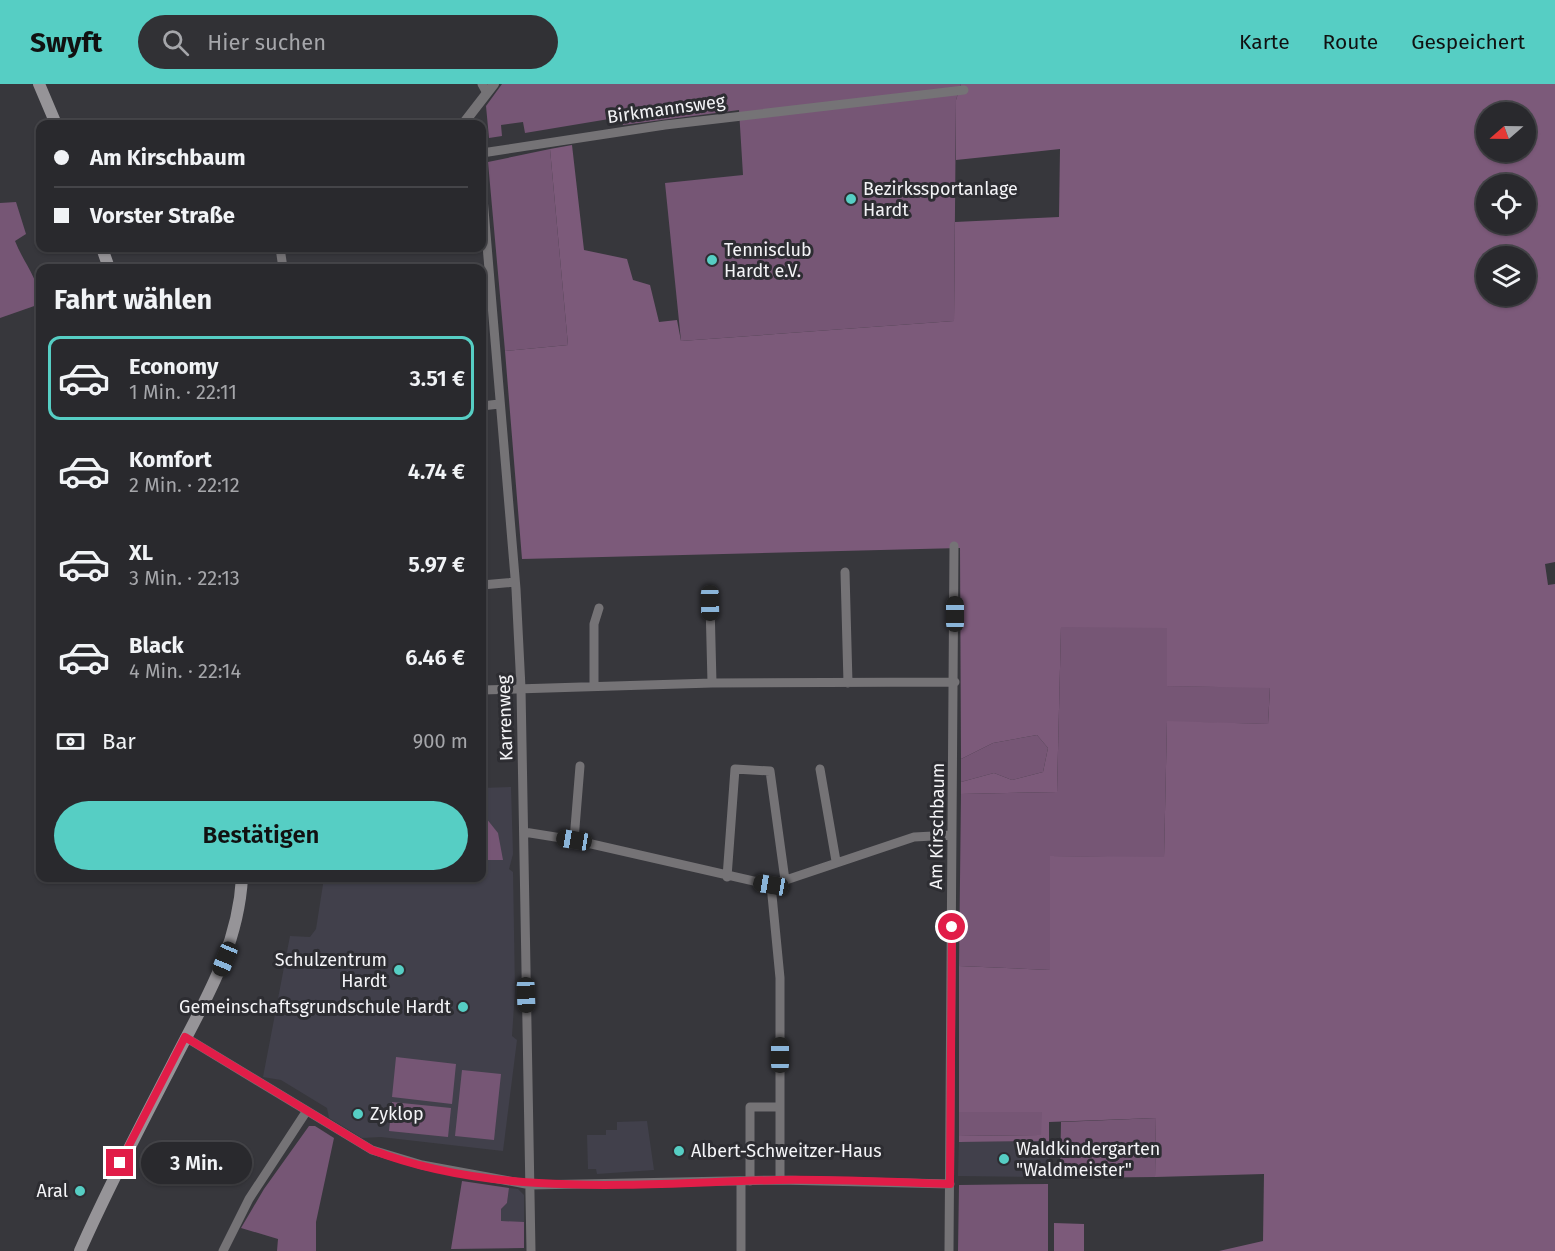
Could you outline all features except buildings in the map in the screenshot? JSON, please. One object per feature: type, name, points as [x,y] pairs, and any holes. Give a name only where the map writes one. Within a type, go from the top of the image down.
[{"type":"main road","points":[[39,84],[54,120]]},
{"type":"main road","points":[[80,1251],[116,1172],[217,977],[232,941],[241,882]]},
{"type":"street","points":[[466,120],[488,87]]},
{"type":"street","name":"Birkmannsweg","points":[[486,152],[665,124],[964,90]]},
{"type":"street","name":"Karrenweg","points":[[486,234],[515,582],[521,688],[531,1251]]},
{"type":"street","points":[[486,406],[500,404]]},
{"type":"street","name":"Am Kirschbaum","points":[[949,1251],[955,682],[954,546]]},
{"type":"street","points":[[845,572],[848,683]]},
{"type":"street","points":[[486,585],[515,582]]},
{"type":"street","points":[[710,603],[712,683]]},
{"type":"street","points":[[594,686],[594,624],[599,608]]},
{"type":"street","points":[[486,690],[712,683],[955,682]]},
{"type":"street","points":[[574,840],[580,766]]},
{"type":"street","points":[[727,877],[735,769],[770,771],[784,880]]},
{"type":"street","points":[[820,769],[836,861]]},
{"type":"street","points":[[524,832],[574,840],[727,877],[771,885],[836,861],[914,837],[952,835]]},
{"type":"street","points":[[771,885],[780,978],[780,1180]]},
{"type":"street","points":[[185,1037],[346,1136],[392,1158],[531,1185],[780,1180],[950,1184]]},
{"type":"street","points":[[741,1251],[750,1107],[780,1107]]},
{"type":"street","points":[[223,1251],[249,1199],[306,1112]]},
{"type":"shaded area","name":"Bezirkssportanlage Hardt","points":[[502,84],[961,84],[956,100],[954,321],[681,341],[665,183],[743,175],[739,110],[623,125],[621,117],[525,133],[523,122],[501,125],[502,136],[489,138],[486,106]]},
{"type":"shaded area","points":[[961,84],[1555,84],[1555,562],[1545,564],[1548,585],[1555,584],[1555,1251],[1219,1251],[1263,1241],[1264,1174],[1155,1177],[1156,1118],[1049,1122],[1049,1141],[959,1142],[959,1136],[1041,1135],[1042,1112],[959,1112],[959,966],[1050,970],[1050,856],[1164,857],[1167,721],[1268,724],[1270,688],[1167,686],[1167,628],[1061,627],[1057,792],[961,794],[961,782],[994,773],[1012,780],[1043,772],[1048,748],[1037,735],[993,743],[961,759],[960,548],[522,559],[505,351],[568,345],[550,149],[572,145],[584,250],[627,259],[633,280],[650,285],[659,322],[677,320],[681,341],[954,321],[955,222],[1059,217],[1060,149],[956,160],[956,100]]},
{"type":"shaded area","points":[[550,149],[568,345],[505,351],[488,162]]},
{"type":"shaded area","points":[[16,202],[26,234],[15,241],[36,283],[36,305],[0,318],[0,203]]},
{"type":"shaded area","points":[[1061,627],[1167,627],[1167,686],[1270,687],[1268,724],[1167,722],[1164,858],[1050,856],[1050,970],[959,966],[961,794],[1057,792]]},
{"type":"shaded area","points":[[1037,735],[1048,748],[1043,772],[1012,780],[994,773],[961,782],[961,759],[993,743]]},
{"type":"shaded area","name":"Schulzentrum Hardt","points":[[511,787],[513,854],[509,869],[513,872],[515,991],[512,1036],[517,1040],[503,1151],[381,1137],[362,1138],[329,1118],[327,1108],[281,1080],[263,1077],[290,936],[310,937],[316,929],[323,882],[486,882],[486,788]]},
{"type":"shaded area","points":[[486,818],[498,833],[503,860],[486,860]]},
{"type":"shaded area","points":[[396,1057],[456,1064],[452,1104],[392,1097]]},
{"type":"shaded area","points":[[462,1070],[501,1074],[494,1140],[455,1136]]},
{"type":"shaded area","points":[[392,1102],[451,1108],[448,1137],[389,1131]]},
{"type":"shaded area","points":[[1042,1111],[1042,1135],[959,1136],[959,1112]]},
{"type":"shaded area","points":[[1156,1118],[1155,1177],[1060,1178],[1061,1122]]},
{"type":"shaded area","points":[[647,1121],[654,1170],[597,1174],[596,1169],[588,1169],[587,1135],[606,1135],[606,1130],[617,1130],[617,1122]]},
{"type":"shaded area","points":[[309,1126],[315,1126],[334,1138],[316,1222],[316,1251],[277,1251],[278,1239],[241,1228],[264,1189]]},
{"type":"shaded area","name":"Waldkindergarten \"Waldmeister\"","points":[[1049,1141],[1049,1177],[958,1176],[959,1142]]},
{"type":"shaded area","points":[[462,1181],[509,1188],[507,1203],[501,1209],[501,1221],[524,1222],[524,1248],[451,1249]]},
{"type":"shaded area","points":[[1048,1184],[1048,1251],[958,1251],[959,1185]]},
{"type":"shaded area","points":[[509,1188],[518,1189],[524,1195],[524,1222],[501,1222],[501,1209],[507,1203]]},
{"type":"shaded area","points":[[1054,1223],[1084,1224],[1084,1251],[1054,1251]]},
{"type":"place","name":"Bezirkssportanlage Hardt","points":[[851,199]]},
{"type":"place","name":"Tennisclub Hardt e.V.","points":[[712,260]]},
{"type":"place","name":"Schulzentrum Hardt","points":[[399,970]]},
{"type":"place","name":"Gemeinschaftsgrundschule Hardt","points":[[463,1007]]},
{"type":"place","name":"Zyklop","points":[[358,1114]]},
{"type":"place","name":"Albert-Schweitzer-Haus","points":[[679,1151]]},
{"type":"place","name":"Waldkindergarten \"Waldmeister\"","points":[[1004,1159]]},
{"type":"place","name":"Aral","points":[[80,1191]]},
{"type":"route","points":[[120,1163],[185,1037],[372,1150],[392,1158],[440,1168],[531,1185],[780,1180],[950,1184],[952,927]]}]
